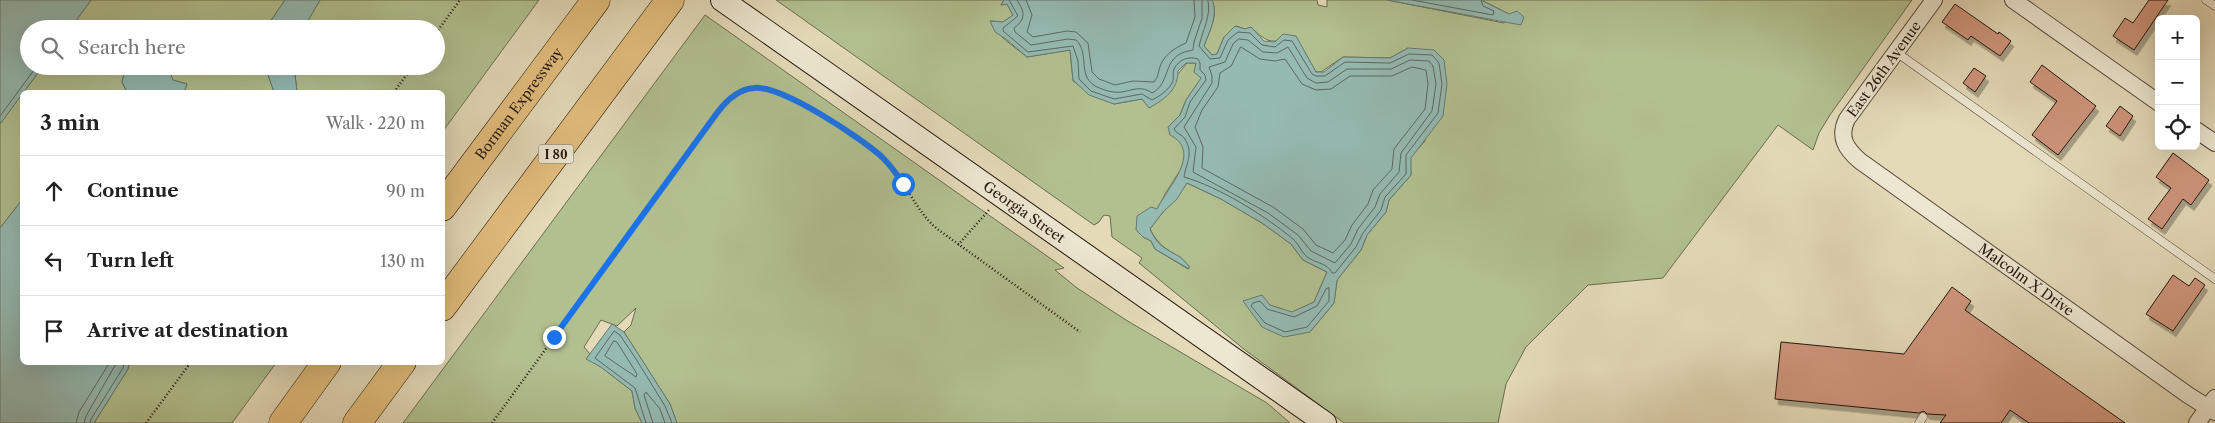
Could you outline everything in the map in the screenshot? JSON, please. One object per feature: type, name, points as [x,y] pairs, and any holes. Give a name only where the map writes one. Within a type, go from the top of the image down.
[{"type":"highway","name":"Borman Expressway","points":[[445,203],[596,0]]},
{"type":"highway","name":"I 80","points":[[445,303],[670,0]]},
{"type":"highway","points":[[282,423],[325,365]]},
{"type":"highway","points":[[357,423],[400,365]]},
{"type":"street","name":"Georgia Street","points":[[722,0],[1325,423]]},
{"type":"street","name":"East 26th Avenue","points":[[1844,142],[1843,127],[1847,119],[1934,0]]},
{"type":"street","points":[[2013,0],[2155,100]]},
{"type":"street","points":[[2200,133],[2215,143]]},
{"type":"street","name":"Malcolm X Drive","points":[[1844,142],[1860,161],[2180,390],[2213,406]]},
{"type":"street","points":[[2197,423],[2213,406]]},
{"type":"lane","points":[[2206,0],[2215,6]]},
{"type":"lane","points":[[1896,52],[2215,279]]},
{"type":"path","points":[[445,21],[460,0]]},
{"type":"path","points":[[395,90],[406,75]]},
{"type":"path","points":[[492,423],[717,113],[739,92],[756,87],[774,90],[793,98],[866,145],[890,165],[928,221],[958,245],[1080,332]]},
{"type":"path","points":[[958,245],[979,223],[1000,194]]},
{"type":"path","points":[[146,423],[189,365]]},
{"type":"green space","points":[[91,0],[285,0],[272,20],[77,20]]},
{"type":"green space","points":[[320,0],[539,0],[445,128],[445,90],[297,90],[295,75],[445,75],[445,20],[308,20]]},
{"type":"green space","points":[[776,0],[1004,0],[1001,5],[1007,4],[1013,15],[1003,22],[991,21],[1001,36],[1027,57],[1070,50],[1073,81],[1114,104],[1142,99],[1150,108],[1187,63],[1196,63],[1195,72],[1202,78],[1186,100],[1180,115],[1168,127],[1180,140],[1185,150],[1183,166],[1165,194],[1143,237],[1151,241],[1155,249],[1188,269],[1189,266],[1180,257],[1163,246],[1150,229],[1187,183],[1221,199],[1262,223],[1291,244],[1303,260],[1327,272],[1314,302],[1292,313],[1270,305],[1243,301],[1310,332],[1334,303],[1337,280],[1361,250],[1367,235],[1386,212],[1389,200],[1411,175],[1410,158],[1425,141],[1408,48],[1390,58],[1343,57],[1321,72],[1316,72],[1295,36],[1271,41],[1262,37],[1251,27],[1245,29],[1236,26],[1224,37],[1217,54],[1212,55],[1204,46],[1214,17],[1212,0],[1317,0],[1318,5],[1327,7],[1327,0],[1387,0],[1504,23],[1509,14],[1481,0],[1912,0],[1830,115],[1819,133],[1813,150],[1778,125],[1663,278],[1588,285],[1526,347],[1506,384],[1498,423],[1344,423],[1245,350],[1139,263],[1142,258],[1112,237],[1110,216],[1104,215],[1094,225]]},
{"type":"green space","points":[[705,15],[1064,268],[1055,270],[1077,288],[1126,320],[1267,403],[1290,423],[677,423],[670,404],[624,332],[631,325],[636,308],[617,326],[601,320],[584,347],[590,354],[587,358],[632,391],[635,408],[642,423],[403,423]]},
{"type":"green space","points":[[36,75],[124,75],[122,82],[126,90],[25,90]]},
{"type":"green space","points":[[171,75],[268,75],[273,90],[185,90],[187,84],[172,80]]},
{"type":"green space","points":[[20,97],[20,203],[0,228],[0,124]]},
{"type":"green space","points":[[129,365],[275,365],[232,423],[94,423]]},
{"type":"water","points":[[0,0],[91,0],[77,20],[20,20],[20,75],[36,75],[25,90],[20,90],[20,97],[0,124]]},
{"type":"water","points":[[285,0],[320,0],[308,20],[272,19]]},
{"type":"water","points":[[1004,0],[1212,0],[1214,17],[1204,46],[1212,55],[1217,54],[1224,37],[1235,26],[1245,29],[1251,27],[1264,41],[1275,42],[1283,34],[1296,36],[1316,72],[1324,72],[1343,57],[1390,58],[1408,48],[1434,50],[1444,60],[1447,84],[1443,116],[1411,158],[1411,175],[1389,200],[1386,212],[1367,235],[1361,250],[1337,280],[1334,303],[1310,332],[1284,337],[1262,327],[1243,301],[1262,295],[1270,305],[1292,312],[1314,302],[1327,272],[1303,260],[1291,244],[1262,223],[1221,199],[1187,183],[1177,199],[1163,212],[1150,229],[1159,243],[1181,258],[1189,266],[1189,269],[1155,249],[1151,241],[1143,237],[1136,230],[1137,216],[1151,207],[1157,209],[1180,170],[1183,151],[1179,142],[1170,135],[1168,127],[1180,115],[1186,100],[1201,78],[1194,72],[1196,63],[1186,63],[1178,71],[1176,84],[1170,93],[1149,108],[1142,99],[1114,104],[1089,95],[1073,80],[1070,50],[1027,57],[995,32],[990,21],[1003,22],[1013,15],[1007,4],[1001,5]]},
{"type":"water","points":[[1387,0],[1481,0],[1509,14],[1517,11],[1524,17],[1521,25]]},
{"type":"water","points":[[124,75],[171,75],[173,80],[187,84],[185,90],[126,90],[122,82]]},
{"type":"water","points":[[268,75],[295,75],[297,90],[273,90]]},
{"type":"water","points":[[20,203],[20,365],[129,365],[94,423],[0,423],[0,228]]},
{"type":"water","points":[[612,324],[624,332],[670,404],[677,423],[642,423],[635,408],[632,391],[601,367],[586,359]]},
{"type":"building","points":[[2149,0],[2168,0],[2158,15],[2155,15],[2155,19],[2134,50],[2113,36],[2125,18],[2133,23]]},
{"type":"building","points":[[1955,4],[2011,41],[2000,56],[1971,36],[1968,40],[1942,22]]},
{"type":"building","points":[[2042,65],[2096,106],[2058,155],[2032,135],[2057,101],[2030,82]]},
{"type":"building","points":[[1974,68],[1986,76],[1975,92],[1963,83]]},
{"type":"building","points":[[2120,106],[2133,116],[2120,136],[2106,126]]},
{"type":"building","points":[[2173,153],[2209,180],[2191,205],[2183,199],[2162,229],[2148,219],[2171,188],[2156,177]]},
{"type":"building","points":[[2173,275],[2189,286],[2195,278],[2205,285],[2173,331],[2146,314]]},
{"type":"building","points":[[1952,287],[1971,301],[1965,310],[2125,423],[2029,423],[2010,410],[2001,423],[1940,423],[1946,415],[1927,414],[1924,411],[1919,413],[1775,399],[1781,342],[1904,354]]},
{"type":"route","points":[[554,337],[722,106],[739,92],[756,87],[765,88],[793,98],[874,150],[890,165],[903,184]]}]
